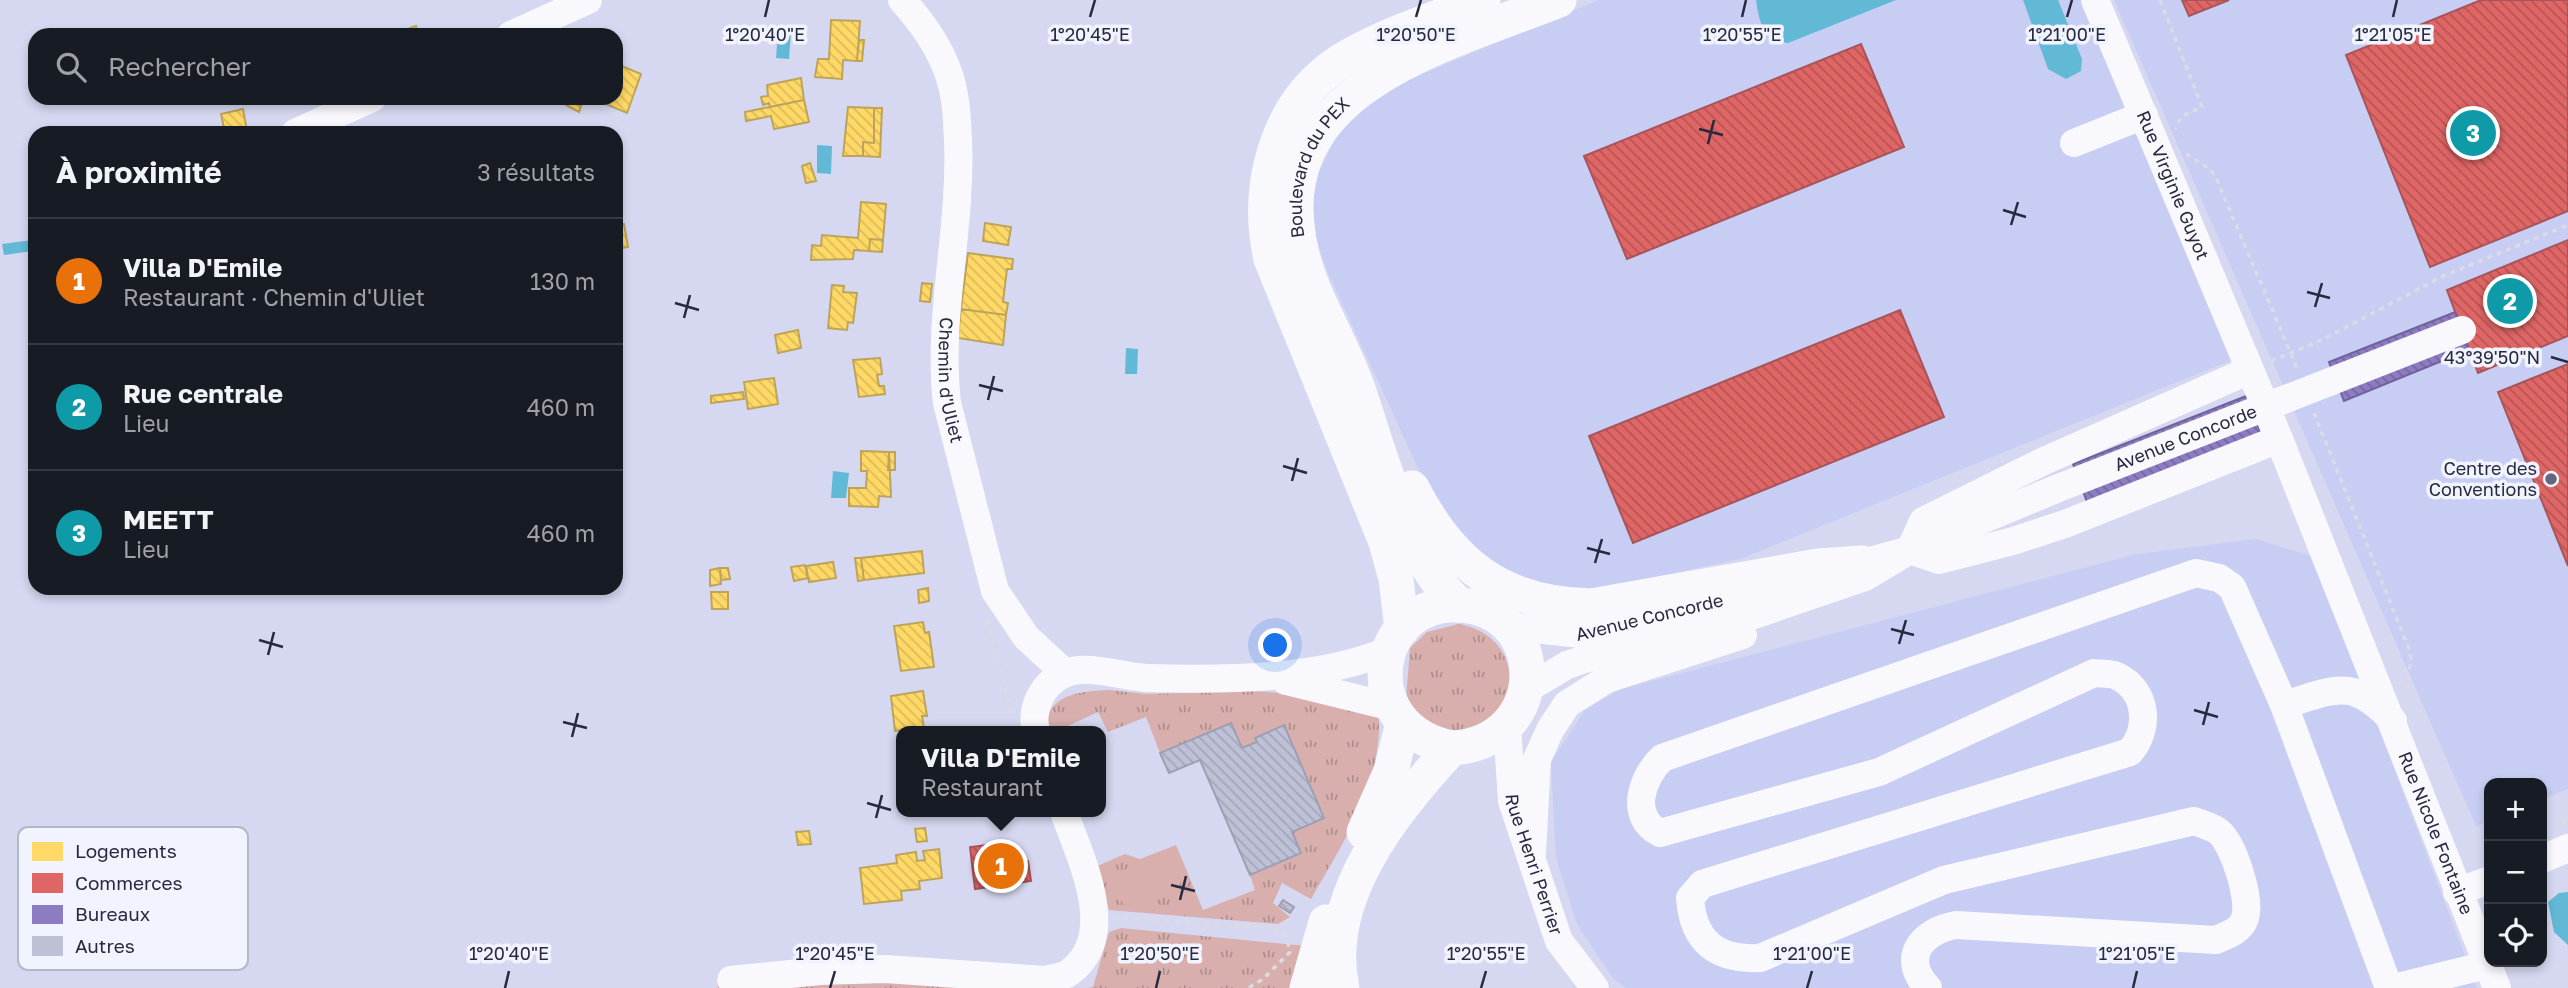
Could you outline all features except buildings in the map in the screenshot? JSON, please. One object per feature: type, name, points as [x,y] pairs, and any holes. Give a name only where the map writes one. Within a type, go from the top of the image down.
[{"type":"main road","name":"Boulevard du PEX","points":[[1396,639],[1398,590],[1386,542],[1271,259],[1264,221],[1266,180],[1274,150],[1286,125],[1319,78],[1341,61],[1368,47],[1483,0]]},
{"type":"main road","name":"Boulevard du PEX","points":[[1460,604],[1444,591],[1424,562],[1382,460],[1358,388],[1307,275],[1298,240],[1297,195],[1311,146],[1333,111],[1371,81],[1399,66],[1559,0]]},
{"type":"main road","points":[[1358,388],[1428,519],[1484,578],[1509,592],[1555,605],[1591,606],[1818,565],[1863,570]]},
{"type":"main road","points":[[1307,988],[1331,904],[1391,771],[1397,715],[1385,678],[1396,639],[1428,610],[1460,604],[1493,615],[1507,626],[1525,655],[1527,690],[1523,703],[1507,726],[1482,743],[1452,747],[1425,740],[1397,715]]},
{"type":"main road","points":[[1342,988],[1338,969],[1339,936],[1343,914],[1358,880],[1390,821],[1452,747]]},
{"type":"street","points":[[526,28],[588,0]]},
{"type":"street","name":"Chemin d'Uliet","points":[[902,0],[937,47],[956,96],[959,200],[945,332],[943,371],[947,403],[995,591],[1027,637],[1065,673]]},
{"type":"street","name":"Rue Virginie Guyot","points":[[2095,0],[2279,439]]},
{"type":"street","points":[[310,126],[357,105]]},
{"type":"street","points":[[2074,143],[2144,115]]},
{"type":"street","name":"Avenue Concorde","points":[[1527,690],[1567,665],[1615,649],[1751,617],[2056,489],[2462,330]]},
{"type":"street","name":"Avenue Concorde","points":[[1910,550],[1923,521],[1979,491],[2250,370]]},
{"type":"street","name":"Avenue Concorde","points":[[1910,550],[1939,560],[2014,541],[2065,524],[2279,439]]},
{"type":"street","name":"Rue Nicole Fontaine","points":[[2279,439],[2393,721],[2493,981]]},
{"type":"street","points":[[1532,853],[1537,760],[1550,730],[1567,704],[1607,679],[1835,602],[1863,570]]},
{"type":"street","name":"Avenue Concorde","points":[[1507,626],[1581,634],[1863,570]]},
{"type":"street","points":[[1928,988],[1919,978],[1914,963],[1919,944],[1937,928],[1956,925],[2216,940],[2235,932],[2245,920],[2247,898],[2230,845],[2218,831],[2194,821],[1944,880],[1760,958],[1737,959],[1722,954],[1702,937],[1692,918],[1690,898],[1702,884],[2130,752],[2139,742],[2145,724],[2142,705],[2130,685],[2115,675],[2094,673],[1879,772],[1660,833],[1651,828],[1644,816],[1640,792],[1647,771],[1662,758],[2196,573],[2219,578],[2232,587],[2284,705],[2391,988],[2493,981]]},
{"type":"street","name":"Rue Nicole Fontaine","points":[[2356,631],[2356,660],[2339,688],[2368,696],[2393,721]]},
{"type":"street","points":[[1026,726],[1047,685],[1065,673],[1089,671],[1149,678],[1259,676],[1349,665],[1396,639]]},
{"type":"street","points":[[1259,676],[1397,715]]},
{"type":"street","points":[[2284,705],[2339,688]]},
{"type":"street","name":"Rue Henri Perrier","points":[[1507,726],[1512,801],[1532,853],[1559,941],[1595,988]]},
{"type":"street","points":[[731,980],[820,971],[885,970],[1045,980],[1069,973],[1090,951],[1096,916],[1066,817]]},
{"type":"street","points":[[2547,857],[2568,848]]},
{"type":"street","points":[[2457,892],[2484,882]]},
{"type":"path","points":[[2160,0],[2202,107],[2178,120],[2175,137]]},
{"type":"path","points":[[2179,147],[2210,169]]},
{"type":"path","points":[[2250,370],[2322,340],[2443,276],[2568,225]]},
{"type":"path","points":[[985,613],[1007,702],[1026,726]]},
{"type":"path","points":[[1096,916],[1278,929],[1287,938],[1290,952],[1271,972],[1248,988]]},
{"type":"shaded area","points":[[1599,0],[2084,0],[2234,359],[1740,559],[1581,592],[1534,585],[1481,559],[1434,503],[1325,266],[1316,237],[1313,202],[1318,174],[1337,135],[1362,108],[1410,79]]},
{"type":"shaded area","points":[[1756,0],[1896,0],[1788,43],[1773,38],[1764,29]]},
{"type":"shaded area","points":[[2023,0],[2058,0],[2082,59],[2081,71],[2066,79],[2048,69]]},
{"type":"shaded area","points":[[2114,0],[2568,0],[2568,789],[2547,797],[2547,778],[2484,778],[2484,823],[2476,826]]},
{"type":"shaded area","points":[[778,31],[791,32],[789,59],[776,58]]},
{"type":"shaded area","points":[[817,145],[832,146],[831,174],[817,173]]},
{"type":"shaded area","points":[[28,241],[28,252],[4,255],[2,244]]},
{"type":"shaded area","points":[[1126,348],[1138,349],[1137,374],[1125,374]]},
{"type":"shaded area","points":[[833,471],[849,473],[846,498],[831,498]]},
{"type":"shaded area","points":[[2256,539],[2314,557],[2477,988],[1626,988],[1612,977],[1577,924],[1556,858],[1551,762],[1585,710],[1621,689],[2137,554]]},
{"type":"shaded area","points":[[2568,892],[2568,945],[2554,932],[2548,902],[2559,893]]},
{"type":"green space","points":[[1459,624],[1484,633],[1500,649],[1508,668],[1509,688],[1503,706],[1490,721],[1472,730],[1432,727],[1406,699],[1410,648],[1427,632]]},
{"type":"green space","points":[[1109,690],[1147,694],[1250,691],[1301,694],[1371,710],[1379,719],[1378,744],[1367,791],[1347,835],[1311,899],[1282,883],[1273,903],[1290,917],[1278,924],[1109,910],[1095,867],[1125,854],[1140,859],[1176,845],[1203,910],[1255,890],[1250,875],[1301,854],[1292,832],[1324,818],[1284,725],[1255,737],[1257,742],[1242,748],[1231,723],[1160,753],[1146,717],[1108,732],[1098,712],[1068,726],[1047,726],[1051,709],[1058,702],[1066,697]]},
{"type":"green space","points":[[1165,853],[1178,866],[1180,884],[1127,906],[1123,903],[1116,892],[1114,874]]},
{"type":"green space","points":[[1121,928],[1347,950],[1358,988],[1088,988],[1093,987],[1109,932]]},
{"type":"green space","points":[[717,977],[890,977],[1002,988],[718,988]]},
{"type":"place","name":"MEETT","points":[[2473,133]]},
{"type":"place","name":"Rue centrale","points":[[2510,301]]},
{"type":"place","name":"Centre des Conventions","points":[[2551,479]]},
{"type":"place","name":"Villa D'Emile","points":[[1001,866]]}]
